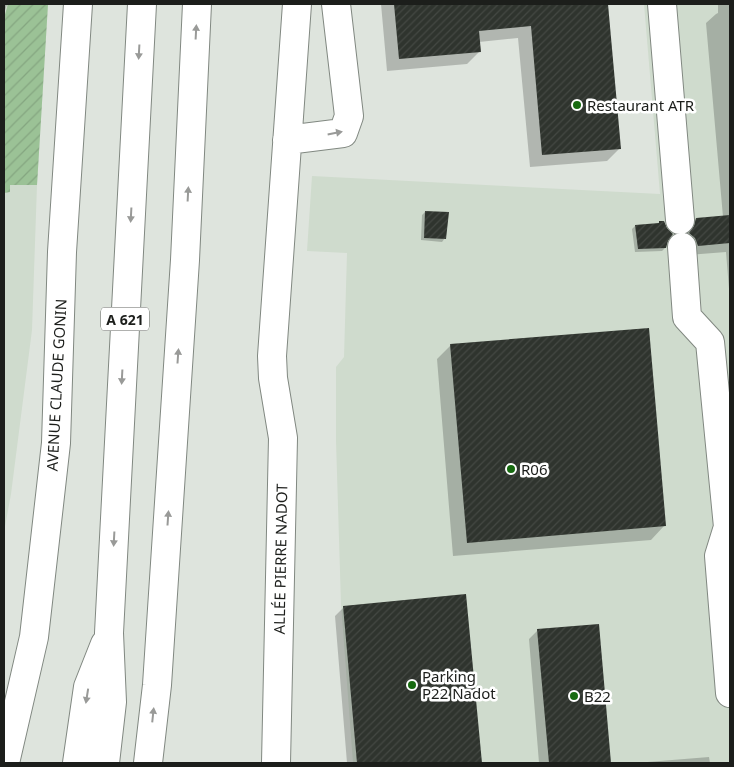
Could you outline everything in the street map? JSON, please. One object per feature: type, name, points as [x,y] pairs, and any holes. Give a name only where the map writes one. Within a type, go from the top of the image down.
[{"type":"main road","name":"AVENUE CLAUDE GONIN","points":[[5,763],[34,637],[56,443],[62,252],[78,4]]},
{"type":"main road","name":"A 621","points":[[105,763],[112,702],[109,633],[142,4]]},
{"type":"main road","points":[[148,763],[156,685],[183,280],[197,4]]},
{"type":"main road","name":"ALLÉE PIERRE NADOT","points":[[276,763],[283,438],[273,378],[272,356],[297,4]]},
{"type":"main road","points":[[287,140],[343,132],[349,116],[336,4]]},
{"type":"main road","points":[[662,4],[680,220]]},
{"type":"main road","points":[[682,247],[687,317],[710,342],[728,527],[719,556],[730,693]]},
{"type":"main road","points":[[77,763],[88,687],[109,633]]},
{"type":"shaded area","points":[[4,4],[48,4],[37,185],[32,330],[11,494],[4,532]]},
{"type":"shaded area","points":[[644,4],[730,4],[730,763],[353,763],[341,604],[336,441],[336,367],[344,357],[347,253],[307,251],[312,176],[660,194]]},
{"type":"green space","points":[[8,4],[48,4],[37,185],[10,185],[10,192],[4,193],[4,18]]},
{"type":"building","name":"Restaurant ATR","points":[[394,4],[608,4],[621,149],[542,155],[531,26],[479,31],[481,52],[399,59]]},
{"type":"building","points":[[425,211],[449,212],[446,239],[424,238]]},
{"type":"building","points":[[730,215],[730,243],[698,246],[695,238],[689,233],[694,226],[696,218]]},
{"type":"building","points":[[659,221],[664,221],[667,228],[673,234],[666,248],[638,249],[635,225],[659,223]]},
{"type":"building","name":"R06","points":[[649,328],[666,526],[467,543],[450,344]]},
{"type":"building","name":"Parking P22 Nadot","points":[[466,594],[482,763],[357,763],[343,606]]},
{"type":"building","name":"B22","points":[[599,624],[611,763],[549,763],[537,629]]},
{"type":"place","name":"Restaurant ATR","points":[[577,105]]},
{"type":"place","name":"R06","points":[[511,469]]},
{"type":"place","name":"Parking P22 Nadot","points":[[412,685]]},
{"type":"place","name":"B22","points":[[574,696]]}]
